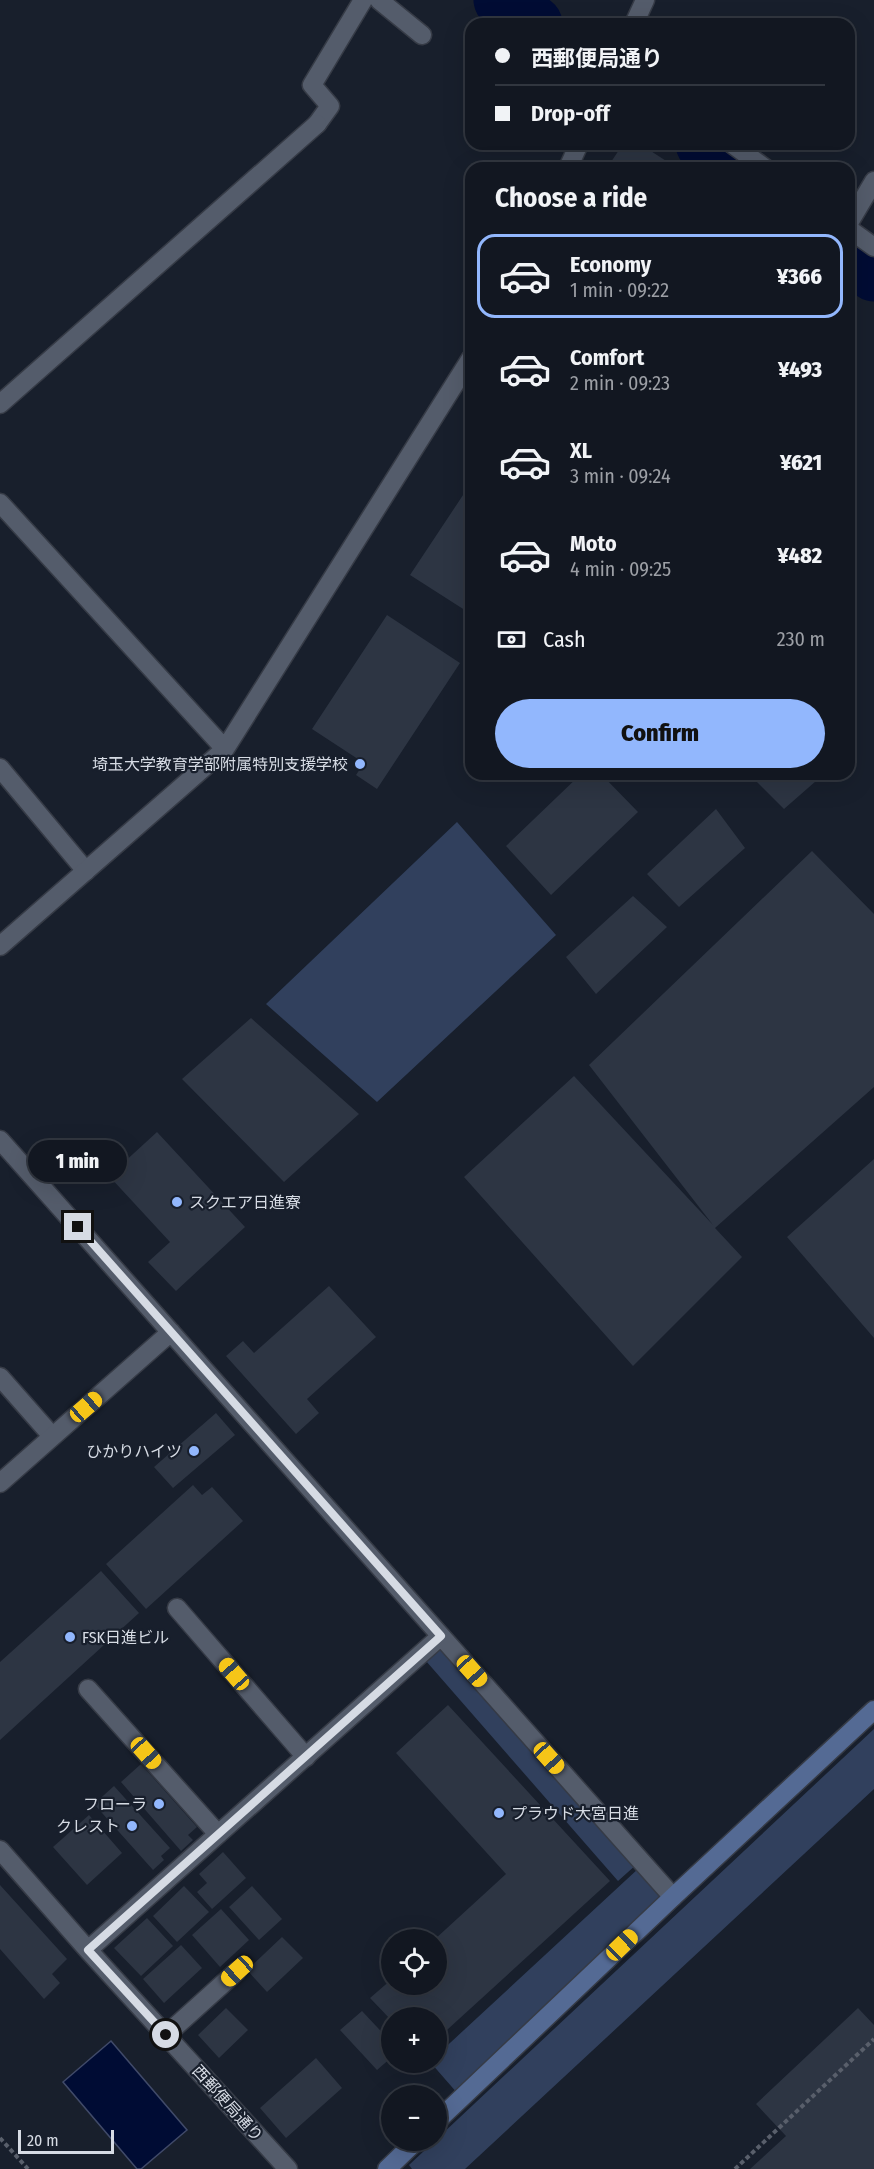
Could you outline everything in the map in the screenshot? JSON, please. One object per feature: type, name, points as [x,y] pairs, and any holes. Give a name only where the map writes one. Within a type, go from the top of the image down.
[{"type":"street","points":[[0,404],[317,124],[330,106],[312,86],[363,0]]},
{"type":"street","points":[[379,0],[422,35]]},
{"type":"street","points":[[637,18],[645,0]]},
{"type":"street","points":[[740,150],[757,162]]},
{"type":"street","points":[[855,213],[874,181]]},
{"type":"street","points":[[855,232],[874,246]]},
{"type":"street","points":[[0,946],[225,748],[465,368]]},
{"type":"street","points":[[0,503],[225,748]]},
{"type":"street","points":[[0,768],[86,871]]},
{"type":"street","points":[[0,1140],[673,1897]]},
{"type":"street","points":[[0,1483],[171,1332]]},
{"type":"street","points":[[0,1377],[52,1436]]},
{"type":"street","points":[[177,1608],[306,1757]]},
{"type":"street","points":[[88,1950],[441,1636]]},
{"type":"street","points":[[88,1689],[218,1834]]},
{"type":"street","points":[[447,2112],[874,1710]]},
{"type":"street","name":"西郵便局通り","points":[[0,1850],[288,2169]]},
{"type":"street","points":[[166,2035],[237,1971]]},
{"type":"street","points":[[387,2169],[406,2151]]},
{"type":"path","points":[[735,2169],[874,2039]]},
{"type":"path","points":[[0,2138],[28,2169]]},
{"type":"shaded area","points":[[457,822],[556,935],[377,1102],[266,1004]]},
{"type":"shaded area","points":[[442,1646],[637,1864],[618,1881],[426,1661]]},
{"type":"shaded area","points":[[874,1729],[874,1789],[465,2169],[412,2169],[409,2165],[424,2151],[447,2151],[447,2129]]},
{"type":"shaded area","points":[[639,1868],[667,1897],[458,2094],[440,2073],[447,2073],[447,2046]]},
{"type":"shaded area","points":[[111,2041],[187,2130],[141,2169],[137,2169],[63,2082]]},
{"type":"building","points":[[619,150],[649,150],[668,162],[611,162]]},
{"type":"building","points":[[465,492],[465,610],[410,575]]},
{"type":"building","points":[[387,615],[460,663],[377,789],[356,775],[364,763],[312,729]]},
{"type":"building","points":[[575,780],[607,780],[638,812],[551,895],[506,846]]},
{"type":"building","points":[[755,780],[817,780],[784,809]]},
{"type":"building","points":[[716,809],[745,848],[679,907],[647,874]]},
{"type":"building","points":[[812,851],[874,914],[874,1087],[715,1228],[742,1257],[633,1366],[464,1177],[574,1076],[713,1225],[589,1065]]},
{"type":"building","points":[[633,896],[667,927],[596,994],[566,957]]},
{"type":"building","points":[[251,1018],[359,1114],[284,1182],[182,1079]]},
{"type":"building","name":"スクエア日進寮","points":[[157,1132],[245,1227],[176,1291],[148,1262],[170,1242],[109,1176]]},
{"type":"building","points":[[874,1159],[874,1338],[787,1237]]},
{"type":"building","points":[[329,1286],[376,1337],[307,1399],[319,1413],[296,1434],[226,1356],[243,1341],[254,1353]]},
{"type":"building","name":"ひかりハイツ","points":[[216,1413],[235,1435],[173,1488],[154,1467]]},
{"type":"building","points":[[193,1485],[202,1495],[212,1487],[243,1521],[146,1609],[106,1564]]},
{"type":"building","name":"FSK日進ビル","points":[[101,1571],[139,1613],[0,1740],[0,1662]]},
{"type":"building","name":"プラウド大宮日進","points":[[448,1705],[610,1881],[447,2030],[447,2007],[381,2007],[381,2010],[370,1998],[381,1988],[381,1995],[447,1995],[446,1929],[506,1874],[396,1753]]},
{"type":"building","name":"フローラ","points":[[141,1764],[197,1827],[188,1835],[193,1840],[181,1851],[121,1782]]},
{"type":"building","name":"クレスト","points":[[114,1786],[170,1848],[161,1856],[164,1860],[153,1870],[94,1804]]},
{"type":"building","points":[[89,1815],[122,1853],[87,1885],[53,1847]]},
{"type":"building","points":[[223,1852],[246,1878],[212,1909],[197,1892],[207,1883],[199,1874]]},
{"type":"building","points":[[0,1885],[67,1959],[52,1974],[60,1983],[44,1999],[0,1949]]},
{"type":"building","points":[[184,1886],[209,1912],[177,1942],[153,1916]]},
{"type":"building","points":[[252,1886],[282,1919],[259,1940],[229,1907]]},
{"type":"building","points":[[221,1909],[249,1940],[220,1967],[192,1935]]},
{"type":"building","points":[[147,1918],[173,1946],[141,1976],[114,1948]]},
{"type":"building","points":[[282,1937],[303,1958],[267,1992],[247,1970]]},
{"type":"building","points":[[181,1945],[202,1968],[164,2003],[143,1979]]},
{"type":"building","points":[[226,2008],[248,2030],[219,2058],[198,2035]]},
{"type":"building","points":[[858,2008],[874,2025],[874,2169],[750,2169],[786,2136],[756,2104]]},
{"type":"building","points":[[362,2011],[381,2031],[381,2067],[377,2070],[340,2030]]},
{"type":"building","points":[[316,2058],[342,2088],[286,2138],[260,2108]]},
{"type":"waterway","points":[[502,0],[526,18]]},
{"type":"waterway","points":[[712,150],[728,162]]},
{"type":"waterway","points":[[855,259],[874,273]]},
{"type":"place","name":"埼玉大学教育学部附属特別支援学校","points":[[360,764]]},
{"type":"place","name":"スクエア日進寮","points":[[177,1202]]},
{"type":"place","name":"ひかりハイツ","points":[[194,1451]]},
{"type":"place","name":"FSK日進ビル","points":[[70,1637]]},
{"type":"place","name":"フローラ","points":[[159,1804]]},
{"type":"place","name":"プラウド大宮日進","points":[[499,1813]]},
{"type":"place","name":"クレスト","points":[[132,1826]]},
{"type":"route","points":[[78,1227],[441,1636],[88,1950],[166,2035]]}]
